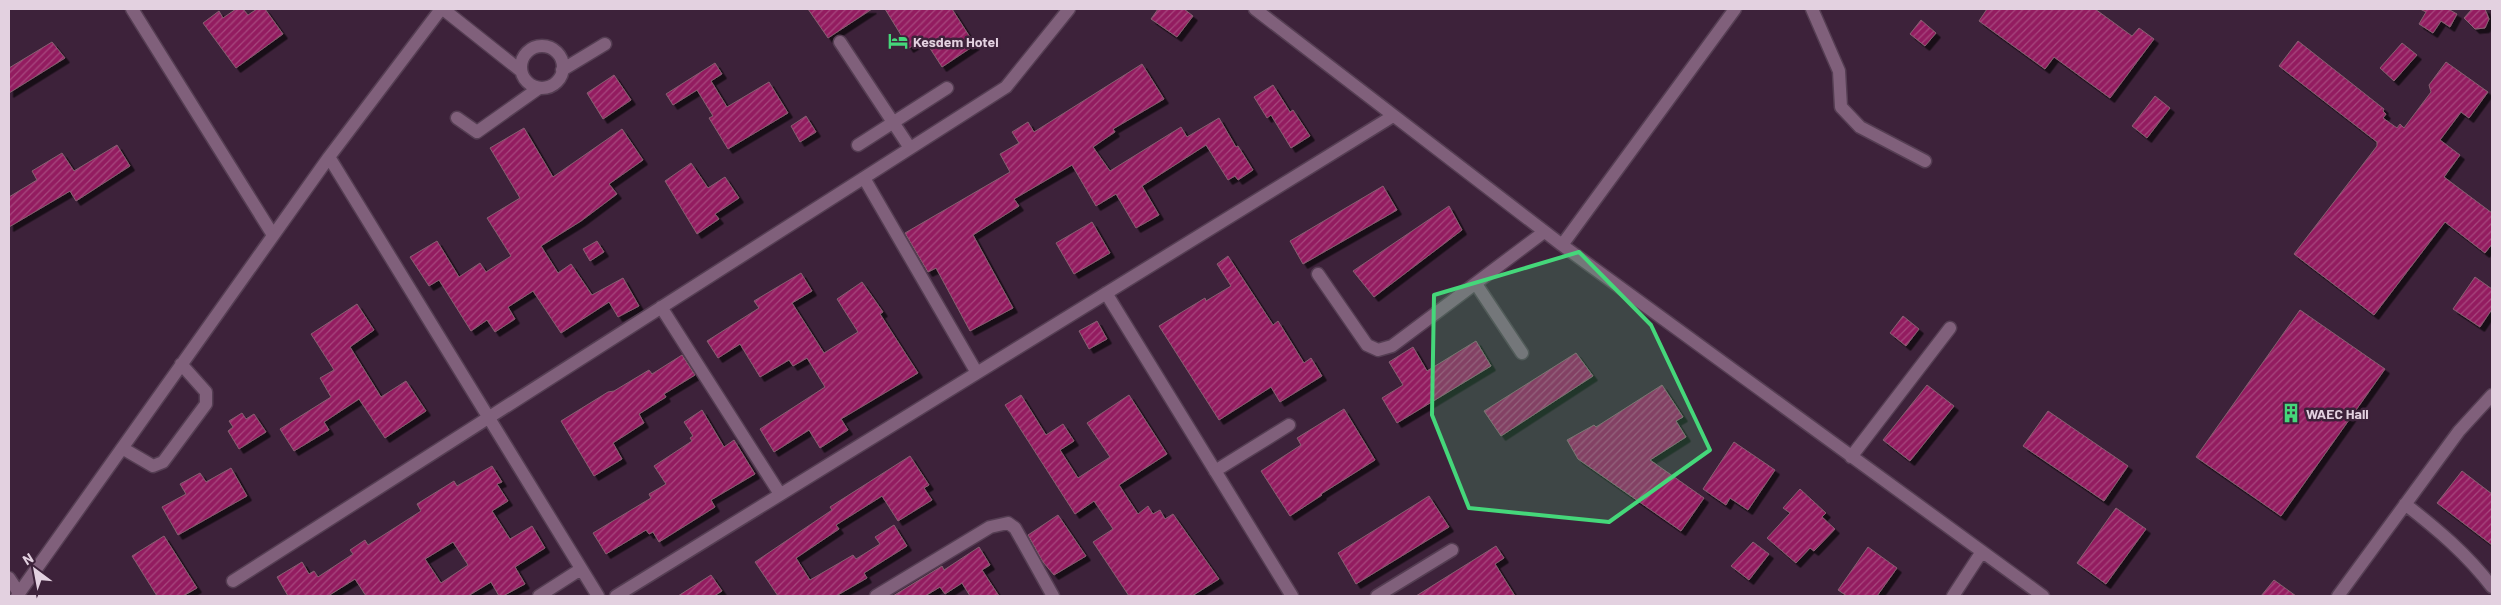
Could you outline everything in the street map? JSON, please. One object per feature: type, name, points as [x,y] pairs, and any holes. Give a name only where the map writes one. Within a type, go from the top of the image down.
[{"type":"street","points":[[132,9],[273,235]]},
{"type":"street","points":[[9,578],[18,595],[329,156],[442,9],[521,71],[527,83],[539,88]]},
{"type":"street","points":[[233,581],[1006,87],[1069,9]]},
{"type":"street","points":[[1254,9],[1544,232],[1981,553],[2043,596]]},
{"type":"street","points":[[1562,245],[1735,9]]},
{"type":"street","points":[[1812,9],[1839,71],[1841,107],[1860,127],[1925,161]]},
{"type":"street","points":[[840,42],[910,148]]},
{"type":"street","points":[[562,70],[605,44]]},
{"type":"street","points":[[457,118],[477,132],[539,88],[552,86],[561,76],[562,64],[556,52],[544,47],[538,47],[526,53],[521,71]]},
{"type":"street","points":[[858,145],[947,88]]},
{"type":"street","points":[[616,596],[1393,116]]},
{"type":"street","points":[[329,156],[487,418],[598,596]]},
{"type":"street","points":[[864,178],[977,373]]},
{"type":"street","points":[[1318,274],[1367,345],[1378,350],[1392,346],[1544,232]]},
{"type":"street","points":[[1476,284],[1522,353]]},
{"type":"street","points":[[1106,293],[1292,596]]},
{"type":"street","points":[[661,307],[780,494]]},
{"type":"street","points":[[1851,457],[1950,328]]},
{"type":"street","points":[[122,448],[153,466],[163,462],[206,404],[206,392],[181,364]]},
{"type":"street","points":[[2338,596],[2460,432],[2492,395]]},
{"type":"street","points":[[1215,471],[1289,425]]},
{"type":"street","points":[[2405,504],[2445,535],[2473,562],[2492,587]]},
{"type":"street","points":[[876,596],[990,528],[1008,523],[1015,528],[1053,596]]},
{"type":"street","points":[[1377,596],[1452,550]]},
{"type":"street","points":[[1953,596],[1981,553]]},
{"type":"street","points":[[539,596],[581,569]]},
{"type":"highlighted area","points":[[1579,252],[1651,325],[1710,450],[1609,522],[1469,508],[1432,415],[1434,295]]},
{"type":"building","points":[[236,9],[243,9],[248,15],[257,9],[265,9],[283,34],[236,68],[203,23],[219,11],[223,18]]},
{"type":"building","points":[[808,9],[872,9],[828,38]]},
{"type":"building","points":[[885,9],[952,9],[975,45],[942,67],[924,39],[909,48]]},
{"type":"building","points":[[1158,9],[1184,9],[1193,16],[1177,37],[1151,19]]},
{"type":"building","points":[[1987,9],[2095,9],[2132,36],[2139,28],[2154,39],[2110,98],[2054,57],[2045,69],[1979,21]]},
{"type":"building","points":[[2420,9],[2448,9],[2457,14],[2450,27],[2441,21],[2433,33],[2419,24],[2426,12]]},
{"type":"building","points":[[2472,9],[2485,9],[2489,19],[2485,28],[2475,29],[2464,18]]},
{"type":"building","points":[[1921,20],[1936,33],[1925,46],[1910,34]]},
{"type":"building","points":[[2298,41],[2384,109],[2383,111],[2386,114],[2383,118],[2397,128],[2400,124],[2404,128],[2431,92],[2429,85],[2446,62],[2488,92],[2469,118],[2461,112],[2440,140],[2460,155],[2444,177],[2492,213],[2492,244],[2485,253],[2445,222],[2374,315],[2294,254],[2377,146],[2377,142],[2279,66]]},
{"type":"building","points":[[52,42],[65,58],[9,93],[9,68]]},
{"type":"building","points":[[2402,43],[2417,55],[2394,81],[2380,68]]},
{"type":"building","points":[[715,63],[722,74],[711,81],[727,107],[769,82],[788,113],[728,149],[709,118],[713,116],[697,90],[673,105],[666,94]]},
{"type":"building","points":[[1142,64],[1164,99],[1113,129],[1115,132],[1093,147],[1110,171],[1181,127],[1187,137],[1219,118],[1236,147],[1238,146],[1253,170],[1238,180],[1235,176],[1228,180],[1206,145],[1142,186],[1159,215],[1136,228],[1116,194],[1096,206],[1072,165],[1014,199],[1019,206],[973,235],[1013,308],[970,331],[936,268],[928,272],[905,233],[1010,172],[1000,154],[1019,143],[1012,132],[1028,122],[1034,132]]},
{"type":"building","points":[[614,75],[631,100],[603,119],[587,93]]},
{"type":"building","points":[[1273,85],[1290,112],[1293,110],[1310,136],[1291,148],[1271,115],[1267,118],[1254,97]]},
{"type":"building","points":[[2155,96],[2170,108],[2147,138],[2132,126]]},
{"type":"building","points":[[806,116],[816,132],[800,142],[791,126]]},
{"type":"building","points":[[524,128],[553,177],[622,129],[643,160],[609,184],[617,194],[581,221],[541,246],[558,273],[571,264],[592,295],[623,278],[639,306],[618,317],[609,302],[561,333],[533,291],[508,307],[515,319],[495,332],[487,320],[471,331],[439,280],[429,286],[410,257],[437,241],[459,277],[480,263],[486,272],[511,256],[487,218],[520,198],[490,148]]},
{"type":"building","points":[[117,145],[130,166],[76,201],[70,191],[9,227],[9,197],[37,180],[32,171],[62,153],[74,171]]},
{"type":"building","points":[[691,163],[708,188],[725,177],[739,198],[715,214],[719,219],[697,234],[665,181]]},
{"type":"building","points":[[1383,186],[1397,210],[1303,264],[1290,241]]},
{"type":"building","points":[[1449,206],[1462,230],[1374,297],[1353,271]]},
{"type":"building","points":[[1092,222],[1110,253],[1074,274],[1056,243]]},
{"type":"building","points":[[597,241],[604,252],[590,261],[583,249]]},
{"type":"building","points":[[1228,256],[1273,325],[1278,321],[1304,363],[1311,358],[1322,376],[1280,402],[1271,387],[1219,420],[1159,326],[1205,298],[1206,301],[1231,286],[1217,264]]},
{"type":"building","points":[[801,273],[812,291],[792,303],[824,353],[858,332],[837,299],[862,282],[883,312],[880,314],[918,373],[841,419],[848,430],[820,448],[809,430],[774,452],[760,429],[825,387],[807,358],[793,366],[789,360],[760,377],[740,344],[718,358],[707,341],[759,308],[754,301]]},
{"type":"building","points":[[2475,277],[2492,289],[2492,309],[2480,327],[2453,309]]},
{"type":"building","points":[[357,304],[374,330],[350,347],[381,397],[406,381],[426,411],[385,438],[359,399],[324,422],[329,430],[294,451],[280,429],[331,397],[320,378],[334,370],[311,334]]},
{"type":"building","name":"WAEC Hall","points":[[2300,310],[2385,369],[2281,516],[2196,457]]},
{"type":"building","points":[[1903,316],[1919,329],[1906,346],[1890,333]]},
{"type":"building","points":[[1097,321],[1107,339],[1089,349],[1079,331]]},
{"type":"building","points":[[1476,341],[1491,366],[1397,423],[1382,398],[1403,385],[1389,362],[1413,347],[1427,371]]},
{"type":"building","points":[[1576,353],[1593,376],[1501,436],[1484,411]]},
{"type":"building","points":[[682,355],[695,375],[664,394],[666,397],[639,414],[644,423],[613,443],[622,459],[594,476],[561,421],[608,392],[614,391],[649,370],[652,374]]},
{"type":"building","points":[[1662,385],[1683,417],[1676,421],[1686,437],[1650,460],[1704,498],[1681,531],[1578,459],[1567,440],[1594,425],[1596,427]]},
{"type":"building","points":[[1927,385],[1954,406],[1910,461],[1883,440]]},
{"type":"building","points":[[1021,395],[1046,435],[1063,424],[1074,441],[1060,450],[1078,478],[1110,457],[1087,423],[1129,395],[1167,454],[1119,485],[1138,514],[1148,506],[1153,514],[1160,510],[1165,519],[1173,514],[1219,579],[1192,596],[1129,596],[1093,542],[1113,529],[1094,501],[1075,514],[1005,405]]},
{"type":"building","points":[[1344,409],[1375,460],[1290,516],[1261,471],[1301,445],[1297,438]]},
{"type":"building","points":[[702,410],[724,447],[734,440],[755,474],[711,500],[715,507],[659,542],[653,532],[649,534],[646,530],[606,554],[593,533],[651,498],[649,494],[666,484],[654,466],[692,441],[690,438],[693,436],[684,422]]},
{"type":"building","points":[[2048,411],[2128,466],[2104,501],[2023,446]]},
{"type":"building","points":[[242,413],[246,419],[254,414],[266,432],[239,449],[228,431],[233,427],[229,421]]},
{"type":"building","points":[[1734,442],[1775,470],[1748,510],[1730,498],[1726,505],[1703,489]]},
{"type":"building","points":[[910,456],[929,485],[924,488],[932,500],[898,521],[882,496],[836,525],[839,529],[796,558],[810,580],[853,555],[856,559],[880,544],[875,537],[894,525],[907,546],[864,573],[867,578],[836,596],[778,596],[755,562],[832,510],[830,507]]},
{"type":"building","points":[[492,466],[502,482],[497,484],[508,501],[492,511],[510,539],[532,526],[545,548],[515,567],[525,584],[503,596],[499,596],[491,582],[468,596],[366,596],[355,579],[328,596],[288,596],[277,577],[302,562],[309,574],[314,571],[318,577],[353,554],[350,550],[365,540],[368,545],[421,511],[417,504],[454,481],[457,486]],"holes":[[[453,542],[468,565],[441,583],[425,559]]]},
{"type":"building","points":[[231,468],[247,496],[178,535],[162,507],[186,494],[180,484],[200,473],[206,482]]},
{"type":"building","points":[[2462,471],[2492,494],[2492,545],[2437,503]]},
{"type":"building","points":[[1800,489],[1826,513],[1822,517],[1835,529],[1814,551],[1810,548],[1796,563],[1767,538],[1790,513],[1783,508]]},
{"type":"building","points":[[1429,496],[1449,527],[1356,584],[1338,553]]},
{"type":"building","points":[[2116,508],[2146,529],[2106,584],[2077,563]]},
{"type":"building","points":[[1058,515],[1086,556],[1054,575],[1043,562],[1028,535]]},
{"type":"building","points":[[164,536],[197,588],[183,596],[157,596],[132,556]]},
{"type":"building","points":[[1753,542],[1769,554],[1749,580],[1731,566]]},
{"type":"building","points":[[1496,546],[1504,558],[1495,564],[1515,596],[1416,596]]},
{"type":"building","points":[[979,547],[990,565],[982,570],[999,596],[970,596],[962,583],[945,594],[940,587],[925,596],[893,596],[942,566],[944,570]]},
{"type":"building","points":[[1868,547],[1897,568],[1877,596],[1847,596],[1838,590]]},
{"type":"building","points":[[711,575],[722,591],[714,596],[678,596]]},
{"type":"building","points":[[2274,580],[2296,596],[2261,596]]},
{"type":"place","name":"Kesdem Hotel","points":[[898,41]]},
{"type":"place","name":"WAEC Hall","points":[[2291,413]]}]
